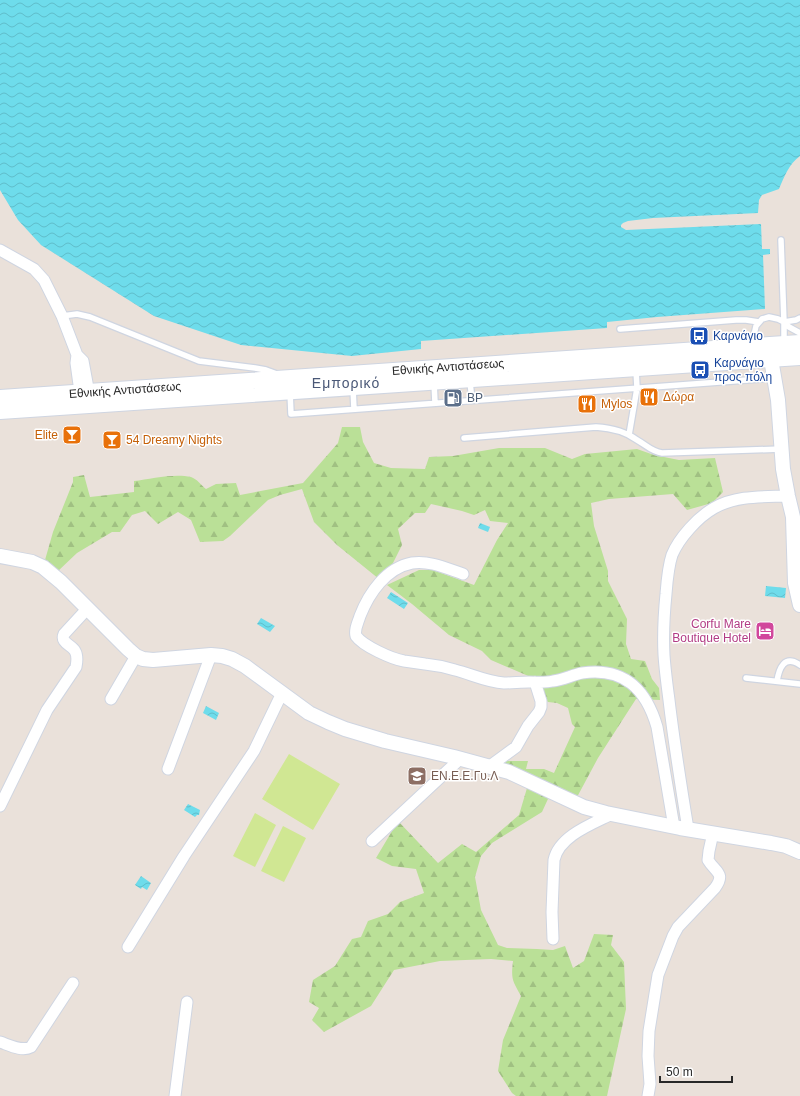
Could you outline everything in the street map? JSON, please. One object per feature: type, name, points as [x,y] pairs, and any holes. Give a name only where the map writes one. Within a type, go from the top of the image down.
[{"type":"main road","name":"Εθνικής Αντιστάσεως","points":[[0,398],[86,399],[289,385],[752,346],[792,344]]},
{"type":"main road","name":"Εθνικής Αντιστάσεως","points":[[289,385],[352,387],[800,357]]},
{"type":"main road","name":"Εθνικής Αντιστάσεως","points":[[0,411],[32,408],[86,399]]},
{"type":"street","points":[[0,250],[31,267],[40,274],[46,283],[62,316],[77,355],[76,363],[86,399]]},
{"type":"street","points":[[792,344],[776,350],[771,358],[778,400],[783,469],[793,517],[795,583],[800,605]]},
{"type":"street","points":[[688,829],[674,744],[664,654],[664,609],[672,554],[693,525],[714,508],[744,497],[788,496]]},
{"type":"street","points":[[0,556],[32,562],[43,567],[61,582],[136,656],[143,659],[153,660],[211,655],[222,656],[232,659],[245,666],[308,713],[345,729],[385,741],[490,766],[509,772],[584,807],[674,827],[786,846],[800,852]]},
{"type":"street","points":[[463,574],[420,563],[405,565],[390,573],[377,586],[366,602],[356,628],[356,636],[364,644],[391,657],[404,661],[455,670],[483,679],[504,683],[556,681],[582,674],[593,673],[616,675],[628,680],[638,690],[650,708],[657,727],[674,827]]},
{"type":"street","points":[[0,806],[47,710],[76,667],[77,660],[75,650],[65,642],[63,636],[87,609]]},
{"type":"street","points":[[168,769],[211,655]]},
{"type":"street","points":[[111,699],[136,656]]},
{"type":"street","points":[[490,766],[516,747],[528,726],[539,712],[542,701],[535,682]]},
{"type":"street","points":[[128,947],[184,856],[254,751],[282,693]]},
{"type":"street","points":[[372,841],[460,759]]},
{"type":"street","points":[[553,939],[552,912],[554,860],[556,853],[560,846],[568,838],[612,814]]},
{"type":"street","points":[[648,1096],[650,1084],[648,1056],[649,1031],[658,975],[678,927],[715,888],[719,881],[719,873],[708,860],[713,833]]},
{"type":"street","points":[[0,1042],[24,1049],[29,1048],[73,983]]},
{"type":"street","points":[[175,1096],[187,1002]]},
{"type":"lane","points":[[781,240],[784,322],[792,344]]},
{"type":"lane","points":[[62,316],[77,314],[90,317],[199,361],[266,370],[289,385],[291,414],[775,378]]},
{"type":"lane","points":[[752,346],[756,326],[762,319],[769,317],[784,322],[789,327],[800,333]]},
{"type":"lane","points":[[784,322],[800,318]]},
{"type":"lane","points":[[620,329],[736,320],[759,322]]},
{"type":"lane","points":[[629,435],[637,388],[635,368]]},
{"type":"lane","points":[[470,379],[472,400]]},
{"type":"lane","points":[[434,382],[435,403]]},
{"type":"lane","points":[[352,387],[354,409]]},
{"type":"lane","points":[[464,438],[596,427],[615,430],[629,435],[650,449],[662,453],[781,449]]},
{"type":"lane","points":[[777,681],[781,666],[785,663],[793,662],[800,665]]},
{"type":"lane","points":[[746,678],[800,684]]},
{"type":"green space","points":[[342,427],[360,427],[363,442],[374,463],[391,468],[425,469],[429,457],[453,456],[499,448],[545,448],[572,459],[585,454],[637,449],[654,455],[679,460],[715,458],[723,492],[712,503],[687,510],[673,494],[609,499],[591,503],[594,526],[608,571],[608,581],[627,619],[626,644],[631,659],[645,661],[652,679],[659,688],[660,700],[636,699],[598,758],[576,799],[553,788],[542,812],[492,843],[481,856],[475,877],[481,910],[498,945],[507,948],[553,950],[565,946],[573,968],[584,961],[594,934],[613,935],[611,945],[624,962],[626,1009],[607,1096],[516,1096],[512,1093],[498,1071],[503,1040],[521,996],[513,979],[513,961],[491,959],[440,961],[394,970],[371,1006],[324,1032],[312,1020],[319,1008],[309,1002],[313,980],[335,966],[352,939],[361,937],[368,921],[388,914],[400,902],[424,893],[416,869],[392,866],[376,858],[398,821],[438,863],[462,844],[476,852],[519,815],[530,778],[497,765],[503,760],[528,761],[526,769],[544,769],[554,773],[575,727],[572,724],[568,708],[557,703],[548,702],[534,689],[533,678],[491,660],[482,651],[449,635],[387,585],[419,570],[433,570],[474,585],[497,540],[508,523],[490,521],[485,510],[474,515],[431,504],[425,513],[415,513],[398,529],[402,545],[391,567],[379,579],[337,545],[314,522],[302,489],[268,500],[223,541],[200,542],[191,520],[178,512],[158,524],[145,511],[132,515],[120,532],[112,532],[77,553],[57,572],[43,567],[53,532],[73,482],[73,477],[84,475],[90,497],[134,492],[134,481],[177,476],[191,477],[206,489],[216,484],[236,483],[240,495],[303,483],[338,443]]},
{"type":"green space","points":[[289,754],[340,784],[313,830],[262,799]]},
{"type":"green space","points":[[255,813],[276,825],[255,867],[233,856]]},
{"type":"green space","points":[[283,826],[306,838],[284,882],[261,871]]},
{"type":"water","points":[[0,0],[800,0],[800,156],[790,167],[779,189],[762,195],[759,200],[758,213],[653,218],[628,221],[621,225],[621,227],[626,230],[761,224],[762,249],[770,249],[770,254],[763,255],[765,309],[607,322],[607,328],[421,341],[421,349],[352,356],[241,345],[154,316],[41,245],[18,220],[0,190]]},
{"type":"water","points":[[480,523],[490,527],[488,532],[478,528]]},
{"type":"water","points":[[766,586],[786,588],[785,598],[765,596]]},
{"type":"water","points":[[391,592],[408,603],[404,609],[387,598]]},
{"type":"water","points":[[261,618],[275,626],[270,632],[257,624]]},
{"type":"water","points":[[206,706],[219,713],[216,720],[203,713]]},
{"type":"water","points":[[188,804],[200,810],[199,815],[195,817],[184,810]]},
{"type":"water","points":[[141,876],[151,883],[147,890],[142,887],[141,889],[135,885]]},
{"type":"place","name":"Καρνάγιο","points":[[699,336]]},
{"type":"place","name":"Καρνάγιο προς πόλη","points":[[700,370]]},
{"type":"place","name":"Δώρα","points":[[649,397]]},
{"type":"place","name":"BP","points":[[453,398]]},
{"type":"place","name":"Mylos","points":[[587,404]]},
{"type":"place","name":"Elite","points":[[72,435]]},
{"type":"place","name":"54 Dreamy Nights","points":[[112,440]]},
{"type":"place","name":"Corfu Mare Boutique Hotel","points":[[765,631]]},
{"type":"place","name":"ΕΝ.Ε.Ε.Γυ.Λ","points":[[417,776]]},
{"type":"district","name":"Εμπορικό","points":[[346,383]]}]
